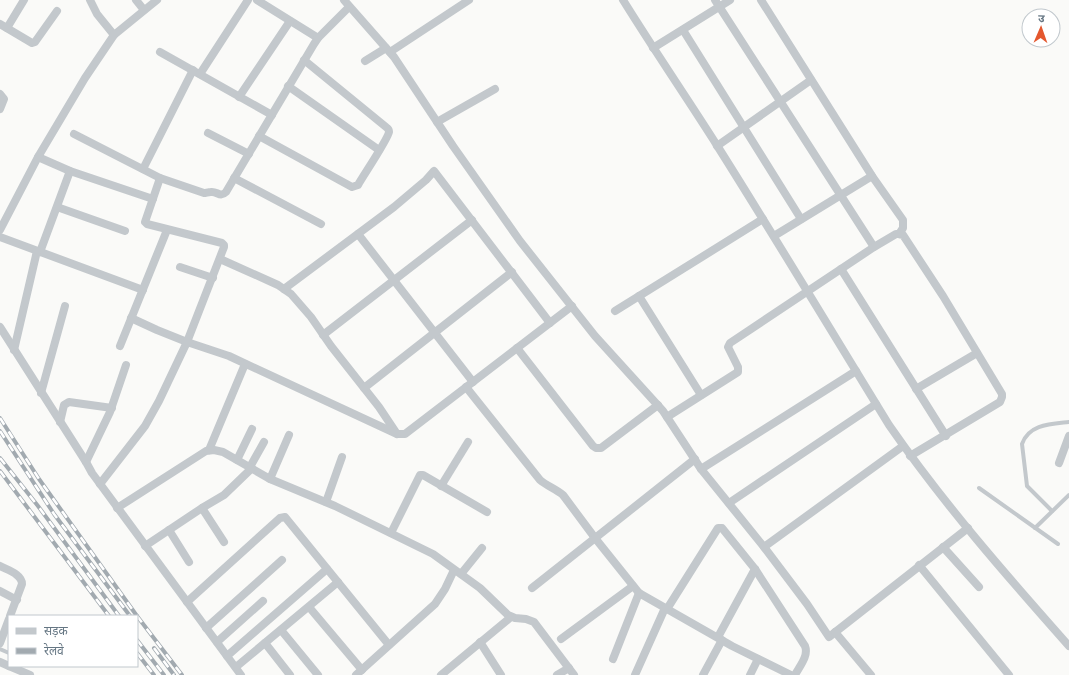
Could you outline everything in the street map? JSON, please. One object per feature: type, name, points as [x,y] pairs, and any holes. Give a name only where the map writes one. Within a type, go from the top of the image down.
[{"type":"street","points":[[24,0],[3,26],[32,43],[38,41],[57,11]]},
{"type":"street","points":[[90,0],[97,14],[114,35]]},
{"type":"street","points":[[136,0],[144,10]]},
{"type":"street","points":[[0,230],[38,157],[85,78],[114,35],[157,0]]},
{"type":"street","points":[[143,169],[196,72],[248,0]]},
{"type":"street","points":[[258,0],[318,38]]},
{"type":"street","points":[[365,61],[388,50],[469,0]]},
{"type":"street","points":[[623,0],[774,236],[903,446],[998,566],[1069,646]]},
{"type":"street","points":[[653,48],[682,30],[717,3],[730,0]]},
{"type":"street","points":[[667,417],[738,372],[738,367],[728,347],[730,343],[807,290],[874,247],[899,234],[903,228],[903,220],[872,176],[761,0]]},
{"type":"street","points":[[74,134],[160,178],[204,193],[211,192],[220,195],[223,194],[226,192],[318,38],[346,2],[388,50],[520,241],[595,336],[658,405],[701,469],[764,547],[807,604],[829,637],[968,528]]},
{"type":"street","points":[[717,3],[874,247]]},
{"type":"street","points":[[239,97],[290,21]]},
{"type":"street","points":[[682,30],[801,219]]},
{"type":"street","points":[[160,52],[272,115]]},
{"type":"street","points":[[259,136],[352,187],[358,185],[389,134],[389,130],[386,127],[304,60]]},
{"type":"street","points":[[717,146],[811,80]]},
{"type":"street","points":[[288,86],[379,150]]},
{"type":"street","points":[[437,122],[495,89]]},
{"type":"street","points":[[0,94],[4,99],[0,109]]},
{"type":"street","points":[[208,133],[249,154]]},
{"type":"street","points":[[38,157],[70,171],[153,199]]},
{"type":"street","points":[[14,350],[39,252],[70,171]]},
{"type":"street","points":[[284,289],[394,206],[426,180],[434,171],[550,323]]},
{"type":"street","points":[[774,236],[872,176]]},
{"type":"street","points":[[100,484],[146,426],[160,400],[187,342],[224,247],[222,243],[167,230],[145,222],[160,178]]},
{"type":"street","points":[[234,178],[321,224]]},
{"type":"street","points":[[57,207],[125,231]]},
{"type":"street","points":[[615,311],[763,219]]},
{"type":"street","points":[[323,335],[395,281],[472,220]]},
{"type":"street","points":[[120,346],[167,230]]},
{"type":"street","points":[[358,234],[434,332],[540,480],[564,495],[632,586],[639,593],[758,659],[791,675]]},
{"type":"street","points":[[899,234],[903,235],[939,290],[1002,394],[1002,400],[946,436],[910,456]]},
{"type":"street","points":[[0,237],[143,290]]},
{"type":"street","points":[[220,260],[284,289],[298,302],[379,407],[397,434]]},
{"type":"street","points":[[180,267],[213,278]]},
{"type":"street","points":[[841,269],[946,436]]},
{"type":"street","points":[[364,388],[512,272]]},
{"type":"street","points":[[639,296],[701,395]]},
{"type":"street","points":[[41,393],[65,306]]},
{"type":"street","points":[[131,318],[187,342],[223,354],[397,434],[405,434],[572,306]]},
{"type":"street","points":[[0,328],[100,484],[241,675]]},
{"type":"street","points":[[517,348],[592,446],[596,448],[601,448],[658,405]]},
{"type":"street","points":[[916,389],[977,353]]},
{"type":"street","points":[[209,450],[245,364]]},
{"type":"street","points":[[86,462],[112,408],[126,365]]},
{"type":"street","points":[[701,469],[856,371]]},
{"type":"street","points":[[60,422],[64,405],[69,402],[112,408]]},
{"type":"street","points":[[729,503],[876,404]]},
{"type":"street","points":[[237,460],[252,429]]},
{"type":"street","points":[[270,478],[289,435]]},
{"type":"street","points":[[1059,462],[1069,436]]},
{"type":"street","points":[[145,546],[224,494],[251,468],[264,442]]},
{"type":"street","points":[[441,486],[468,442]]},
{"type":"street","points":[[764,547],[903,446]]},
{"type":"street","points":[[117,508],[209,450],[218,450],[270,478],[326,502],[439,557],[480,588],[511,617],[526,619],[534,622],[572,672],[557,675]]},
{"type":"street","points":[[326,502],[342,457]]},
{"type":"street","points":[[532,588],[695,460]]},
{"type":"street","points":[[391,533],[420,475],[423,475],[487,512]]},
{"type":"street","points":[[202,508],[224,542]]},
{"type":"street","points":[[187,602],[282,516],[285,517],[389,645]]},
{"type":"street","points":[[635,675],[666,608],[718,528],[722,528],[755,569],[806,650],[805,656],[795,675]]},
{"type":"street","points":[[169,530],[189,562]]},
{"type":"street","points":[[943,547],[979,587]]},
{"type":"street","points":[[309,607],[359,672],[435,604],[458,572],[482,548]]},
{"type":"street","points":[[206,628],[282,560]]},
{"type":"street","points":[[919,565],[1009,675]]},
{"type":"street","points":[[0,566],[20,577],[22,580],[17,600],[10,615]]},
{"type":"street","points":[[227,656],[327,569]]},
{"type":"street","points":[[702,675],[755,569]]},
{"type":"street","points":[[236,667],[338,582]]},
{"type":"street","points":[[561,639],[632,586]]},
{"type":"street","points":[[0,591],[17,600]]},
{"type":"street","points":[[613,659],[639,593]]},
{"type":"street","points":[[217,642],[263,602]]},
{"type":"street","points":[[441,675],[511,617]]},
{"type":"street","points":[[0,643],[8,622]]},
{"type":"street","points":[[281,630],[318,675]]},
{"type":"street","points":[[835,632],[871,675]]},
{"type":"street","points":[[480,642],[501,675]]},
{"type":"street","points":[[265,643],[290,675]]},
{"type":"street","points":[[750,675],[758,659]]},
{"type":"street","points":[[11,667],[30,675]]},
{"type":"lane","points":[[1052,512],[1027,486],[1022,444],[1023,440],[1037,427],[1069,422]]},
{"type":"lane","points":[[978,488],[1058,544]]},
{"type":"lane","points":[[1035,528],[1069,495]]},
{"type":"railway","points":[[0,418],[39,479],[136,615]]},
{"type":"railway","points":[[0,431],[54,514],[129,615]]},
{"type":"railway","points":[[0,458],[38,506],[118,615]]},
{"type":"railway","points":[[0,471],[108,615]]},
{"type":"railway","points":[[138,617],[182,675]]},
{"type":"railway","points":[[138,641],[164,675]]},
{"type":"railway","points":[[154,648],[174,675]]},
{"type":"railway","points":[[138,654],[154,675]]}]
